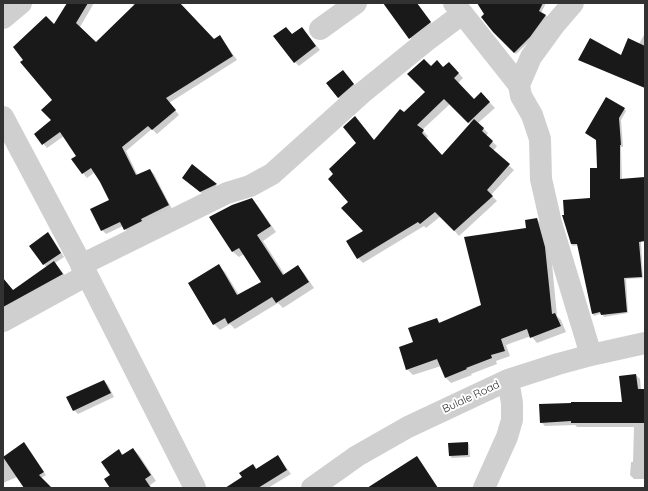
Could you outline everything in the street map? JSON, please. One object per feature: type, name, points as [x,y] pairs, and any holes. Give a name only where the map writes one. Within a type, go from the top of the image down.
[{"type":"street","points":[[3,18],[21,3]]},
{"type":"street","points":[[320,29],[356,3]]},
{"type":"street","points":[[519,85],[531,57],[555,24],[573,3]]},
{"type":"street","points":[[3,321],[84,270],[220,197],[250,186],[272,174],[362,93],[426,41],[458,9],[519,85],[521,96],[532,115],[540,139],[541,179],[551,223],[591,354]]},
{"type":"street","points":[[3,117],[34,173],[195,488]]},
{"type":"street","name":"Bulale Road","points":[[312,488],[357,456],[408,427],[508,380],[591,354],[645,343]]},
{"type":"street","points":[[484,488],[507,437],[512,420],[512,403],[508,380]]},
{"type":"building","points":[[67,3],[88,3],[76,23],[96,42],[136,3],[180,3],[214,39],[220,35],[233,56],[166,98],[176,110],[152,130],[148,126],[122,147],[136,175],[150,169],[169,205],[141,219],[142,221],[124,230],[120,222],[101,231],[90,209],[109,200],[91,168],[82,174],[71,159],[76,156],[60,132],[42,145],[34,134],[51,120],[41,110],[52,100],[20,62],[23,60],[13,47],[46,16],[54,24]]},
{"type":"building","points":[[383,3],[417,3],[431,22],[409,39]]},
{"type":"building","points":[[477,3],[543,3],[539,11],[546,15],[530,37],[514,53],[493,32],[481,17],[484,14]]},
{"type":"building","points":[[286,27],[292,34],[302,27],[316,46],[294,63],[273,36]]},
{"type":"building","points":[[590,38],[621,55],[628,38],[645,46],[645,88],[578,60]]},
{"type":"building","points":[[424,59],[431,66],[437,60],[443,67],[449,62],[459,73],[454,78],[474,99],[481,92],[490,102],[468,123],[444,99],[417,125],[424,130],[422,133],[442,155],[474,119],[484,128],[482,131],[493,141],[489,146],[510,164],[487,190],[493,196],[454,231],[435,212],[420,224],[418,222],[357,259],[346,241],[363,231],[341,208],[348,202],[328,179],[333,174],[329,169],[356,143],[343,127],[355,116],[374,140],[400,109],[404,112],[425,92],[407,74]]},
{"type":"building","points":[[343,70],[354,84],[338,98],[326,83]]},
{"type":"building","points":[[606,97],[625,108],[619,118],[621,145],[620,179],[645,177],[645,241],[639,242],[642,277],[624,278],[627,312],[601,315],[600,312],[592,314],[577,244],[571,244],[562,215],[564,215],[563,200],[590,198],[590,168],[597,168],[596,140],[585,133]]},
{"type":"building","points":[[192,164],[217,184],[200,192],[182,178]]},
{"type":"building","points":[[252,198],[271,226],[257,235],[283,275],[298,265],[309,282],[276,303],[272,297],[228,324],[225,318],[213,325],[188,283],[219,264],[237,295],[261,282],[239,248],[232,252],[209,217],[232,205]]},
{"type":"building","points":[[537,218],[545,247],[552,314],[555,313],[561,326],[530,338],[527,329],[501,339],[505,351],[491,355],[492,358],[445,378],[437,359],[406,370],[399,347],[413,342],[408,328],[437,318],[439,323],[481,305],[464,237],[526,228],[525,220]]},
{"type":"building","points":[[48,232],[61,253],[43,265],[29,246]]},
{"type":"building","points":[[54,261],[63,274],[3,307],[3,278],[13,290]]},
{"type":"building","points":[[636,374],[638,389],[645,389],[645,423],[571,423],[571,421],[540,423],[539,404],[571,402],[622,402],[619,376]]},
{"type":"building","points":[[104,380],[111,393],[73,411],[66,397]]},
{"type":"building","points":[[24,442],[44,472],[39,475],[52,488],[24,488],[3,457]]},
{"type":"building","points":[[468,442],[468,455],[449,456],[448,443]]},
{"type":"building","points":[[133,448],[151,475],[145,479],[151,488],[110,488],[104,479],[110,475],[101,462],[119,449],[122,455]]},
{"type":"building","points":[[278,455],[287,470],[258,488],[225,488],[242,477],[239,473],[253,464],[256,469]]},
{"type":"building","points":[[417,456],[438,488],[367,488]]}]
